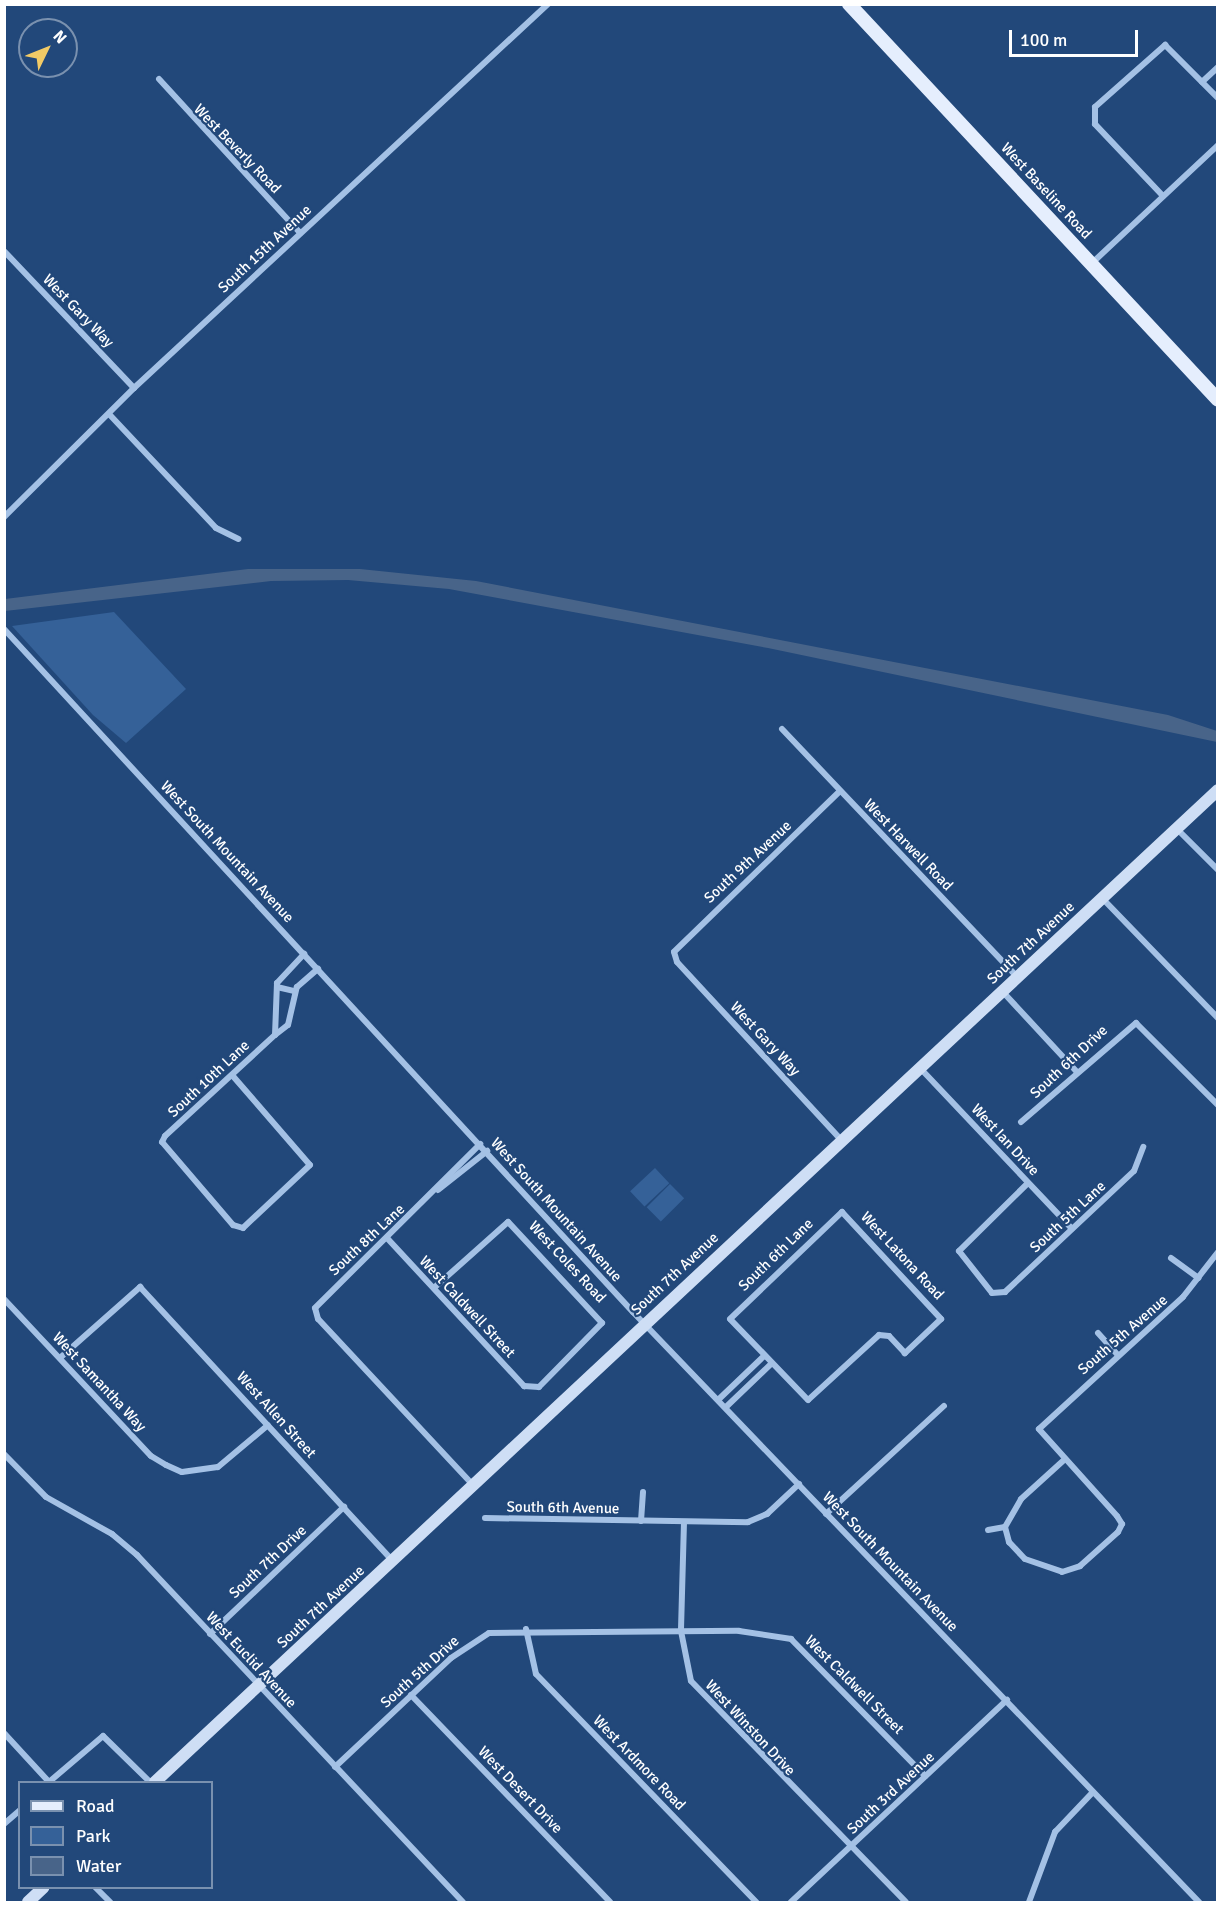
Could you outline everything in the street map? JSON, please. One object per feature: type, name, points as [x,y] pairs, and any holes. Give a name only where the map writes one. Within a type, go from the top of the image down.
[{"type":"main road","name":"West Baseline Road","points":[[849,4],[1218,400]]},
{"type":"street","name":"South 15th Avenue","points":[[4,517],[134,388],[548,4]]},
{"type":"street","points":[[1163,196],[1091,115],[1165,45],[1218,98]]},
{"type":"street","points":[[1202,82],[1218,68]]},
{"type":"street","name":"West Beverly Road","points":[[159,79],[300,233]]},
{"type":"street","points":[[1091,264],[1218,146]]},
{"type":"street","name":"West Gary Way","points":[[4,251],[134,388]]},
{"type":"street","points":[[109,414],[216,528],[239,539]]},
{"type":"street","name":"West South Mountain Avenue","points":[[4,629],[645,1324],[1199,1902]]},
{"type":"street","name":"West Harwell Road","points":[[782,729],[1017,977]]},
{"type":"street","name":"South 7th Avenue","points":[[156,1781],[1218,790]]},
{"type":"street","name":"South 9th Avenue","points":[[674,952],[840,791]]},
{"type":"street","points":[[1176,828],[1218,870]]},
{"type":"street","points":[[1102,897],[1218,1018]]},
{"type":"street","name":"West Gary Way","points":[[674,952],[677,962],[842,1140]]},
{"type":"street","points":[[275,1035],[277,987],[304,954]]},
{"type":"street","points":[[277,987],[295,991],[318,969]]},
{"type":"street","name":"South 10th Lane","points":[[232,1075],[310,1166],[240,1228],[162,1142],[232,1075],[291,1021],[295,991]]},
{"type":"street","points":[[1002,991],[1077,1071]]},
{"type":"street","name":"South 6th Drive","points":[[1021,1122],[1077,1071],[1136,1023],[1218,1105]]},
{"type":"street","name":"West Ian Drive","points":[[920,1068],[1072,1229]]},
{"type":"street","name":"South 8th Lane","points":[[473,1485],[318,1318],[315,1308],[437,1190],[452,1170],[480,1144]]},
{"type":"street","name":"South 5th Lane","points":[[1028,1183],[959,1251],[998,1294],[1134,1171],[1143,1147]]},
{"type":"street","name":"South 8th Lane","points":[[437,1190],[459,1177],[487,1151]]},
{"type":"street","points":[[452,1170],[459,1177]]},
{"type":"street","name":"South 6th Lane","points":[[764,1356],[730,1319],[842,1212]]},
{"type":"street","name":"West Latona Road","points":[[771,1364],[807,1400],[879,1335],[889,1336],[905,1353],[940,1319],[842,1212]]},
{"type":"street","name":"West Coles Road","points":[[434,1288],[508,1222],[518,1226],[602,1323],[532,1389]]},
{"type":"street","name":"West Caldwell Street","points":[[387,1238],[532,1389]]},
{"type":"street","name":"South 5th Avenue","points":[[1064,1460],[1039,1429],[1199,1278],[1218,1252]]},
{"type":"street","points":[[1171,1258],[1199,1278]]},
{"type":"street","name":"West Allen Street","points":[[61,1357],[140,1287],[393,1561]]},
{"type":"street","name":"West Samantha Way","points":[[4,1299],[61,1357],[151,1456],[182,1473],[218,1467],[268,1425]]},
{"type":"street","points":[[1098,1333],[1118,1355]]},
{"type":"street","points":[[718,1400],[764,1356],[771,1364],[726,1407]]},
{"type":"street","points":[[746,1373],[753,1381]]},
{"type":"street","points":[[826,1514],[944,1406]]},
{"type":"street","name":"West Euclid Avenue","points":[[4,1454],[46,1497],[124,1543],[463,1902]]},
{"type":"street","points":[[1064,1460],[1122,1524],[1080,1566],[1062,1572],[1025,1559],[1009,1542],[1005,1527],[1021,1499],[1064,1460]]},
{"type":"street","name":"South 6th Avenue","points":[[485,1518],[752,1521],[799,1484]]},
{"type":"street","name":"South 6th Avenue","points":[[641,1521],[643,1492]]},
{"type":"street","name":"South 7th Drive","points":[[210,1634],[344,1507]]},
{"type":"street","name":"West Winston Drive","points":[[684,1522],[681,1631],[683,1660],[697,1690],[849,1848],[906,1902]]},
{"type":"street","points":[[988,1530],[1005,1527]]},
{"type":"street","name":"South 5th Drive","points":[[335,1767],[411,1695],[476,1639],[526,1629],[681,1631]]},
{"type":"street","name":"West Ardmore Road","points":[[526,1629],[536,1674],[756,1902]]},
{"type":"street","name":"West Caldwell Street","points":[[681,1631],[738,1631],[791,1639],[925,1776]]},
{"type":"street","name":"West Desert Drive","points":[[411,1695],[610,1902]]},
{"type":"street","name":"South 3rd Avenue","points":[[791,1902],[1007,1700]]},
{"type":"street","points":[[4,1733],[48,1781]]},
{"type":"street","points":[[50,1781],[103,1736],[149,1781]]},
{"type":"street","points":[[1038,1902],[1029,1902],[1055,1832],[1093,1792]]},
{"type":"street","points":[[4,1824],[18,1812]]},
{"type":"street","points":[[28,1902],[41,1889]]},
{"type":"street","points":[[98,1889],[110,1902]]},
{"type":"green space","points":[[114,612],[186,689],[126,743],[93,715],[12,626]]},
{"type":"green space","points":[[655,1168],[669,1183],[644,1207],[630,1191]]},
{"type":"green space","points":[[670,1184],[684,1198],[661,1221],[647,1207]]},
{"type":"water","points":[[248,569],[360,569],[476,581],[1168,715],[1217,731],[1217,742],[768,648],[449,589],[348,580],[271,581],[5,611],[5,599]]}]
